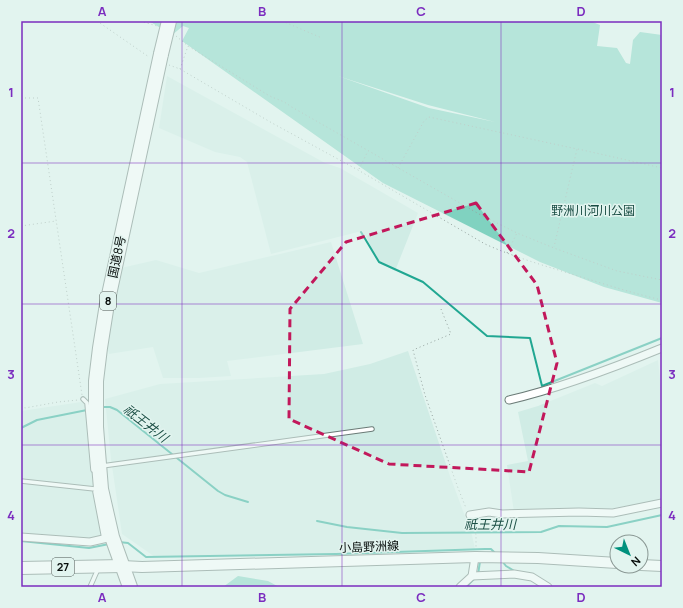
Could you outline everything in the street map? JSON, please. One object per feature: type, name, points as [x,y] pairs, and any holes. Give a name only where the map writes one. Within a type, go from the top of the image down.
[{"type":"highway","name":"国道8号","points":[[130,587],[122,566],[108,538],[97,487],[95,405],[100,348],[110,289],[160,58],[165,25]]},
{"type":"main road","name":"小島野洲線","points":[[122,566],[142,567],[475,557],[538,558],[609,562]]},
{"type":"main road","points":[[649,565],[662,566]]},
{"type":"main road","name":"27","points":[[21,568],[122,566]]},
{"type":"street","points":[[509,400],[537,393],[662,348]]},
{"type":"street","points":[[470,515],[489,512],[502,514],[579,512],[613,513],[662,503]]},
{"type":"street","points":[[21,537],[90,542],[108,538]]},
{"type":"street","points":[[460,587],[472,576],[475,557]]},
{"type":"street","points":[[472,576],[514,574],[532,578],[548,587]]},
{"type":"lane","points":[[83,399],[87,403],[96,471],[372,430]]},
{"type":"lane","points":[[21,481],[97,487]]},
{"type":"lane","points":[[90,587],[99,566]]},
{"type":"path","points":[[98,21],[148,57],[160,58],[180,69],[485,244],[544,266],[662,300]]},
{"type":"path","points":[[140,21],[165,25]]},
{"type":"path","points":[[282,21],[322,38]]},
{"type":"path","points":[[174,34],[188,46],[276,100],[284,101],[368,152],[479,214],[517,233],[617,271],[662,280]]},
{"type":"path","points":[[180,69],[188,46]]},
{"type":"path","points":[[21,98],[38,98],[83,399],[25,408],[21,406]]},
{"type":"path","points":[[397,168],[424,121],[429,117],[662,168]]},
{"type":"path","points":[[554,248],[577,149]]},
{"type":"path","points":[[358,170],[368,152]]},
{"type":"path","points":[[21,226],[56,221]]},
{"type":"path","points":[[507,253],[517,233]]},
{"type":"path","points":[[441,309],[451,334],[413,350],[425,395],[458,488],[470,515],[476,536],[475,557]]},
{"type":"highlighted area","points":[[476,203],[537,285],[557,363],[529,472],[389,464],[289,419],[290,309],[346,242]]},
{"type":"shaded area","points":[[167,76],[325,163],[340,168],[418,213],[395,271],[377,261],[366,236],[358,232],[271,254],[247,162],[240,157],[215,152],[159,128]]},
{"type":"shaded area","points":[[331,242],[363,344],[227,361],[231,376],[199,378],[163,378],[153,347],[109,354],[106,342],[121,268],[156,260],[199,273]]},
{"type":"shaded area","points":[[408,351],[450,476],[472,535],[475,549],[330,554],[155,557],[122,534],[111,459],[105,399],[160,384],[324,374],[370,364]]},
{"type":"shaded area","points":[[658,360],[662,396],[662,428],[660,429],[662,441],[662,500],[602,510],[514,512],[507,465],[528,461],[518,412],[538,406],[595,383],[602,386]]},
{"type":"shaded area","points":[[81,402],[85,405],[95,501],[103,537],[86,540],[21,534],[21,411]]},
{"type":"green space","name":"野洲川河川公園","points":[[149,21],[590,21],[600,25],[597,46],[617,48],[626,63],[630,64],[633,40],[640,32],[662,35],[662,303],[604,287],[540,262],[383,183],[182,41],[189,28],[183,26],[172,35]],"holes":[[[338,76],[428,105],[495,122],[429,108]]]},
{"type":"green space","points":[[238,576],[268,581],[279,587],[223,587]]},
{"type":"waterway","points":[[361,232],[379,262],[423,282],[487,336],[530,338],[542,386],[662,338]]},
{"type":"waterway","name":"祇王井川","points":[[101,407],[110,407],[117,410],[218,491],[225,495],[248,502]]},
{"type":"waterway","name":"祇王井川","points":[[21,428],[37,420],[87,410]]},
{"type":"waterway","name":"祇王井川","points":[[317,521],[347,527],[402,533],[541,532],[559,526],[607,527],[662,515]]},
{"type":"waterway","points":[[21,541],[89,548],[109,544]]},
{"type":"waterway","points":[[119,542],[128,543],[146,557],[336,554],[485,549],[491,549],[495,553]]},
{"type":"waterway","points":[[478,575],[480,561]]},
{"type":"waterway","points":[[502,561],[506,566],[516,572]]},
{"type":"waterway","points":[[468,587],[468,585],[475,578]]}]
